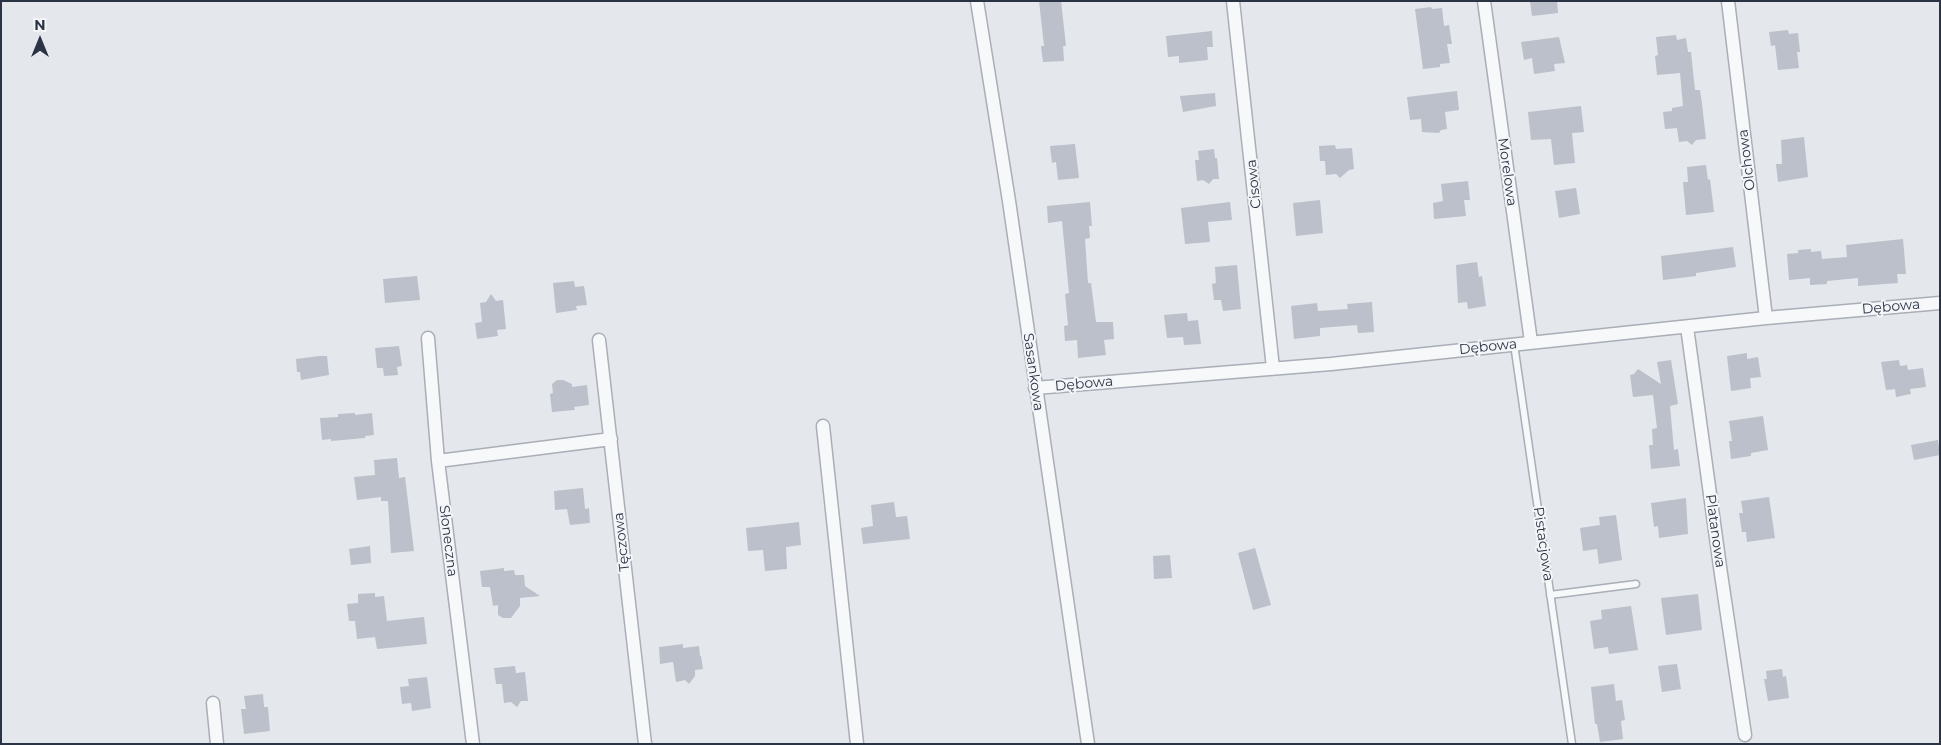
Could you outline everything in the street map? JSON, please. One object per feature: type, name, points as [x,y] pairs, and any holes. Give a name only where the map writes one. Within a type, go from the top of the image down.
[{"type":"street","name":"Sasankowa","points":[[977,1],[1009,201],[1088,744]]},
{"type":"street","name":"Cisowa","points":[[1233,1],[1273,368]]},
{"type":"street","name":"Morelowa","points":[[1484,1],[1531,342]]},
{"type":"street","name":"Olchowa","points":[[1728,1],[1766,318]]},
{"type":"street","name":"Dębowa","points":[[1035,388],[1331,364],[1766,318],[1940,303]]},
{"type":"street","name":"Platanowa","points":[[1687,327],[1720,574],[1745,735]]},
{"type":"street","name":"Słoneczna","points":[[428,338],[438,461],[474,744]]},
{"type":"street","name":"Tęczowa","points":[[599,340],[646,744]]},
{"type":"street","points":[[823,426],[857,744]]},
{"type":"street","points":[[438,461],[611,439]]},
{"type":"street","points":[[213,703],[217,744]]},
{"type":"lane","name":"Pistacjowa","points":[[1514,344],[1572,744]]},
{"type":"lane","points":[[1550,596],[1636,584]]},
{"type":"building","points":[[1039,1],[1061,1],[1066,46],[1063,46],[1064,61],[1043,62],[1041,46],[1044,46]]},
{"type":"building","points":[[1530,1],[1557,1],[1558,13],[1532,16]]},
{"type":"building","points":[[1431,7],[1432,9],[1442,8],[1444,26],[1449,25],[1452,44],[1447,44],[1450,63],[1440,64],[1440,67],[1423,69],[1415,9]]},
{"type":"building","points":[[1788,30],[1789,34],[1798,33],[1800,52],[1797,52],[1799,68],[1778,70],[1775,45],[1771,46],[1769,32]]},
{"type":"building","points":[[1212,31],[1213,47],[1207,47],[1208,60],[1179,63],[1179,56],[1168,57],[1166,36]]},
{"type":"building","points":[[1676,35],[1677,40],[1686,38],[1688,52],[1691,52],[1695,90],[1700,90],[1706,139],[1696,140],[1692,145],[1687,141],[1679,142],[1677,128],[1665,129],[1663,112],[1672,111],[1672,108],[1683,106],[1680,73],[1657,75],[1655,56],[1658,55],[1656,37]]},
{"type":"building","points":[[1559,37],[1565,63],[1554,64],[1555,71],[1534,74],[1532,58],[1524,60],[1521,42]]},
{"type":"building","points":[[1457,91],[1459,110],[1445,112],[1447,129],[1441,130],[1439,133],[1422,132],[1421,119],[1410,120],[1407,97]]},
{"type":"building","points":[[1215,93],[1216,106],[1183,112],[1180,96]]},
{"type":"building","points":[[1581,106],[1584,132],[1572,133],[1575,163],[1554,165],[1551,139],[1531,140],[1528,112]]},
{"type":"building","points":[[1804,137],[1808,177],[1778,182],[1776,164],[1782,164],[1781,140]]},
{"type":"building","points":[[1075,144],[1079,178],[1058,180],[1056,162],[1052,163],[1050,146]]},
{"type":"building","points":[[1335,145],[1336,149],[1352,148],[1354,169],[1349,170],[1340,178],[1336,174],[1326,175],[1325,161],[1320,161],[1319,146]]},
{"type":"building","points":[[1214,149],[1219,179],[1213,179],[1209,184],[1203,180],[1197,181],[1195,160],[1199,160],[1198,151]]},
{"type":"building","points":[[1706,165],[1708,180],[1710,179],[1714,212],[1686,215],[1683,182],[1688,182],[1687,167]]},
{"type":"building","points":[[1468,181],[1470,200],[1464,200],[1466,216],[1434,219],[1433,203],[1443,201],[1441,184]]},
{"type":"building","points":[[1576,188],[1580,214],[1559,218],[1555,191]]},
{"type":"building","points":[[1320,200],[1323,233],[1296,236],[1293,203]]},
{"type":"building","points":[[1090,202],[1092,226],[1089,226],[1090,238],[1085,239],[1088,283],[1091,283],[1096,322],[1113,322],[1114,339],[1104,340],[1106,355],[1078,358],[1077,340],[1065,341],[1064,326],[1068,325],[1065,294],[1069,293],[1062,221],[1048,223],[1047,206]]},
{"type":"building","points":[[1230,202],[1232,220],[1208,222],[1210,242],[1185,244],[1181,208]]},
{"type":"building","points":[[1903,239],[1906,274],[1897,274],[1898,283],[1858,286],[1858,278],[1827,281],[1827,284],[1810,285],[1810,278],[1789,280],[1787,254],[1798,253],[1798,250],[1811,249],[1811,252],[1821,251],[1822,259],[1847,257],[1846,245]]},
{"type":"building","points":[[1733,247],[1736,267],[1696,273],[1696,276],[1663,280],[1661,256]]},
{"type":"building","points":[[1477,262],[1479,277],[1482,276],[1486,306],[1468,309],[1467,302],[1458,303],[1456,265]]},
{"type":"building","points":[[1237,265],[1241,309],[1223,311],[1221,300],[1214,300],[1212,284],[1216,283],[1215,267]]},
{"type":"building","points":[[417,276],[420,300],[385,303],[383,279]]},
{"type":"building","points":[[574,281],[575,287],[584,286],[587,305],[576,306],[577,310],[556,313],[553,283]]},
{"type":"building","points":[[491,294],[496,301],[503,300],[506,329],[497,330],[498,336],[477,339],[475,323],[482,322],[480,303],[486,302]]},
{"type":"building","points":[[1372,302],[1374,332],[1358,333],[1357,325],[1320,328],[1320,336],[1294,339],[1291,306],[1317,303],[1318,311],[1348,309],[1347,304]]},
{"type":"building","points":[[1187,313],[1188,321],[1198,320],[1201,344],[1184,345],[1183,337],[1167,338],[1164,315]]},
{"type":"building","points":[[399,346],[402,366],[397,367],[398,375],[384,376],[383,368],[377,368],[375,348]]},
{"type":"building","points":[[1747,353],[1747,359],[1758,357],[1761,377],[1750,378],[1751,388],[1731,391],[1727,356]]},
{"type":"building","points":[[327,356],[329,375],[301,380],[300,372],[297,372],[296,359]]},
{"type":"building","points":[[1671,360],[1678,404],[1670,406],[1674,450],[1678,449],[1680,466],[1651,469],[1649,445],[1653,445],[1652,429],[1657,428],[1653,395],[1633,397],[1630,375],[1634,374],[1638,369],[1661,384],[1657,362]]},
{"type":"building","points":[[1899,360],[1900,366],[1907,365],[1908,370],[1923,368],[1926,387],[1910,389],[1911,394],[1896,397],[1895,389],[1886,390],[1881,362]]},
{"type":"building","points":[[557,380],[563,380],[572,384],[572,387],[587,385],[589,405],[574,407],[575,410],[552,412],[550,394],[553,393],[552,384]]},
{"type":"building","points":[[355,413],[355,415],[372,413],[374,435],[365,436],[365,438],[322,440],[320,418],[338,417],[338,414]]},
{"type":"building","points":[[1763,416],[1768,450],[1751,453],[1751,456],[1731,459],[1729,441],[1732,441],[1729,421]]},
{"type":"building","points":[[1938,440],[1940,455],[1914,460],[1911,445]]},
{"type":"building","points":[[397,458],[399,478],[405,477],[414,551],[391,553],[388,501],[381,501],[381,497],[357,500],[354,477],[375,475],[374,460]]},
{"type":"building","points":[[583,488],[585,509],[589,508],[590,523],[570,525],[567,509],[555,510],[554,491]]},
{"type":"building","points":[[1769,497],[1775,538],[1747,542],[1746,532],[1742,532],[1739,513],[1743,513],[1741,501]]},
{"type":"building","points":[[1686,498],[1688,534],[1659,538],[1658,526],[1654,527],[1651,503]]},
{"type":"building","points":[[894,502],[896,517],[907,516],[910,539],[863,544],[861,528],[873,526],[871,505]]},
{"type":"building","points":[[1616,515],[1622,560],[1599,564],[1597,549],[1583,551],[1580,528],[1600,525],[1599,517]]},
{"type":"building","points":[[799,522],[801,545],[786,547],[787,569],[765,571],[763,550],[748,551],[746,528]]},
{"type":"building","points":[[370,546],[371,563],[351,565],[349,549]]},
{"type":"building","points":[[1255,548],[1271,605],[1253,610],[1238,553]]},
{"type":"building","points":[[1170,555],[1172,578],[1154,579],[1153,556]]},
{"type":"building","points":[[504,568],[504,571],[514,570],[515,575],[524,575],[525,586],[540,596],[520,598],[520,606],[511,618],[503,618],[498,615],[498,605],[493,606],[490,587],[482,587],[480,571]]},
{"type":"building","points":[[375,593],[375,597],[384,596],[387,621],[424,617],[427,644],[377,649],[375,637],[357,639],[355,621],[349,621],[347,604],[358,603],[358,594]]},
{"type":"building","points":[[1698,594],[1702,630],[1666,635],[1661,598]]},
{"type":"building","points":[[1631,606],[1638,650],[1609,654],[1608,647],[1594,649],[1590,621],[1602,619],[1601,610]]},
{"type":"building","points":[[683,644],[683,648],[699,646],[703,669],[695,670],[695,676],[689,684],[685,680],[676,682],[673,662],[660,664],[659,647]]},
{"type":"building","points":[[1677,664],[1681,689],[1662,692],[1658,666]]},
{"type":"building","points":[[515,666],[516,673],[525,672],[528,701],[521,701],[517,707],[511,702],[504,703],[502,684],[496,684],[494,668]]},
{"type":"building","points":[[1782,669],[1783,677],[1786,676],[1789,698],[1768,701],[1764,679],[1767,679],[1766,671]]},
{"type":"building","points":[[427,677],[431,708],[412,711],[411,703],[402,704],[400,687],[409,686],[408,679]]},
{"type":"building","points":[[1614,684],[1616,701],[1622,700],[1625,720],[1621,721],[1623,739],[1600,742],[1597,724],[1595,724],[1591,687]]},
{"type":"building","points":[[263,694],[264,707],[268,707],[270,731],[244,734],[241,709],[246,709],[244,696]]}]
